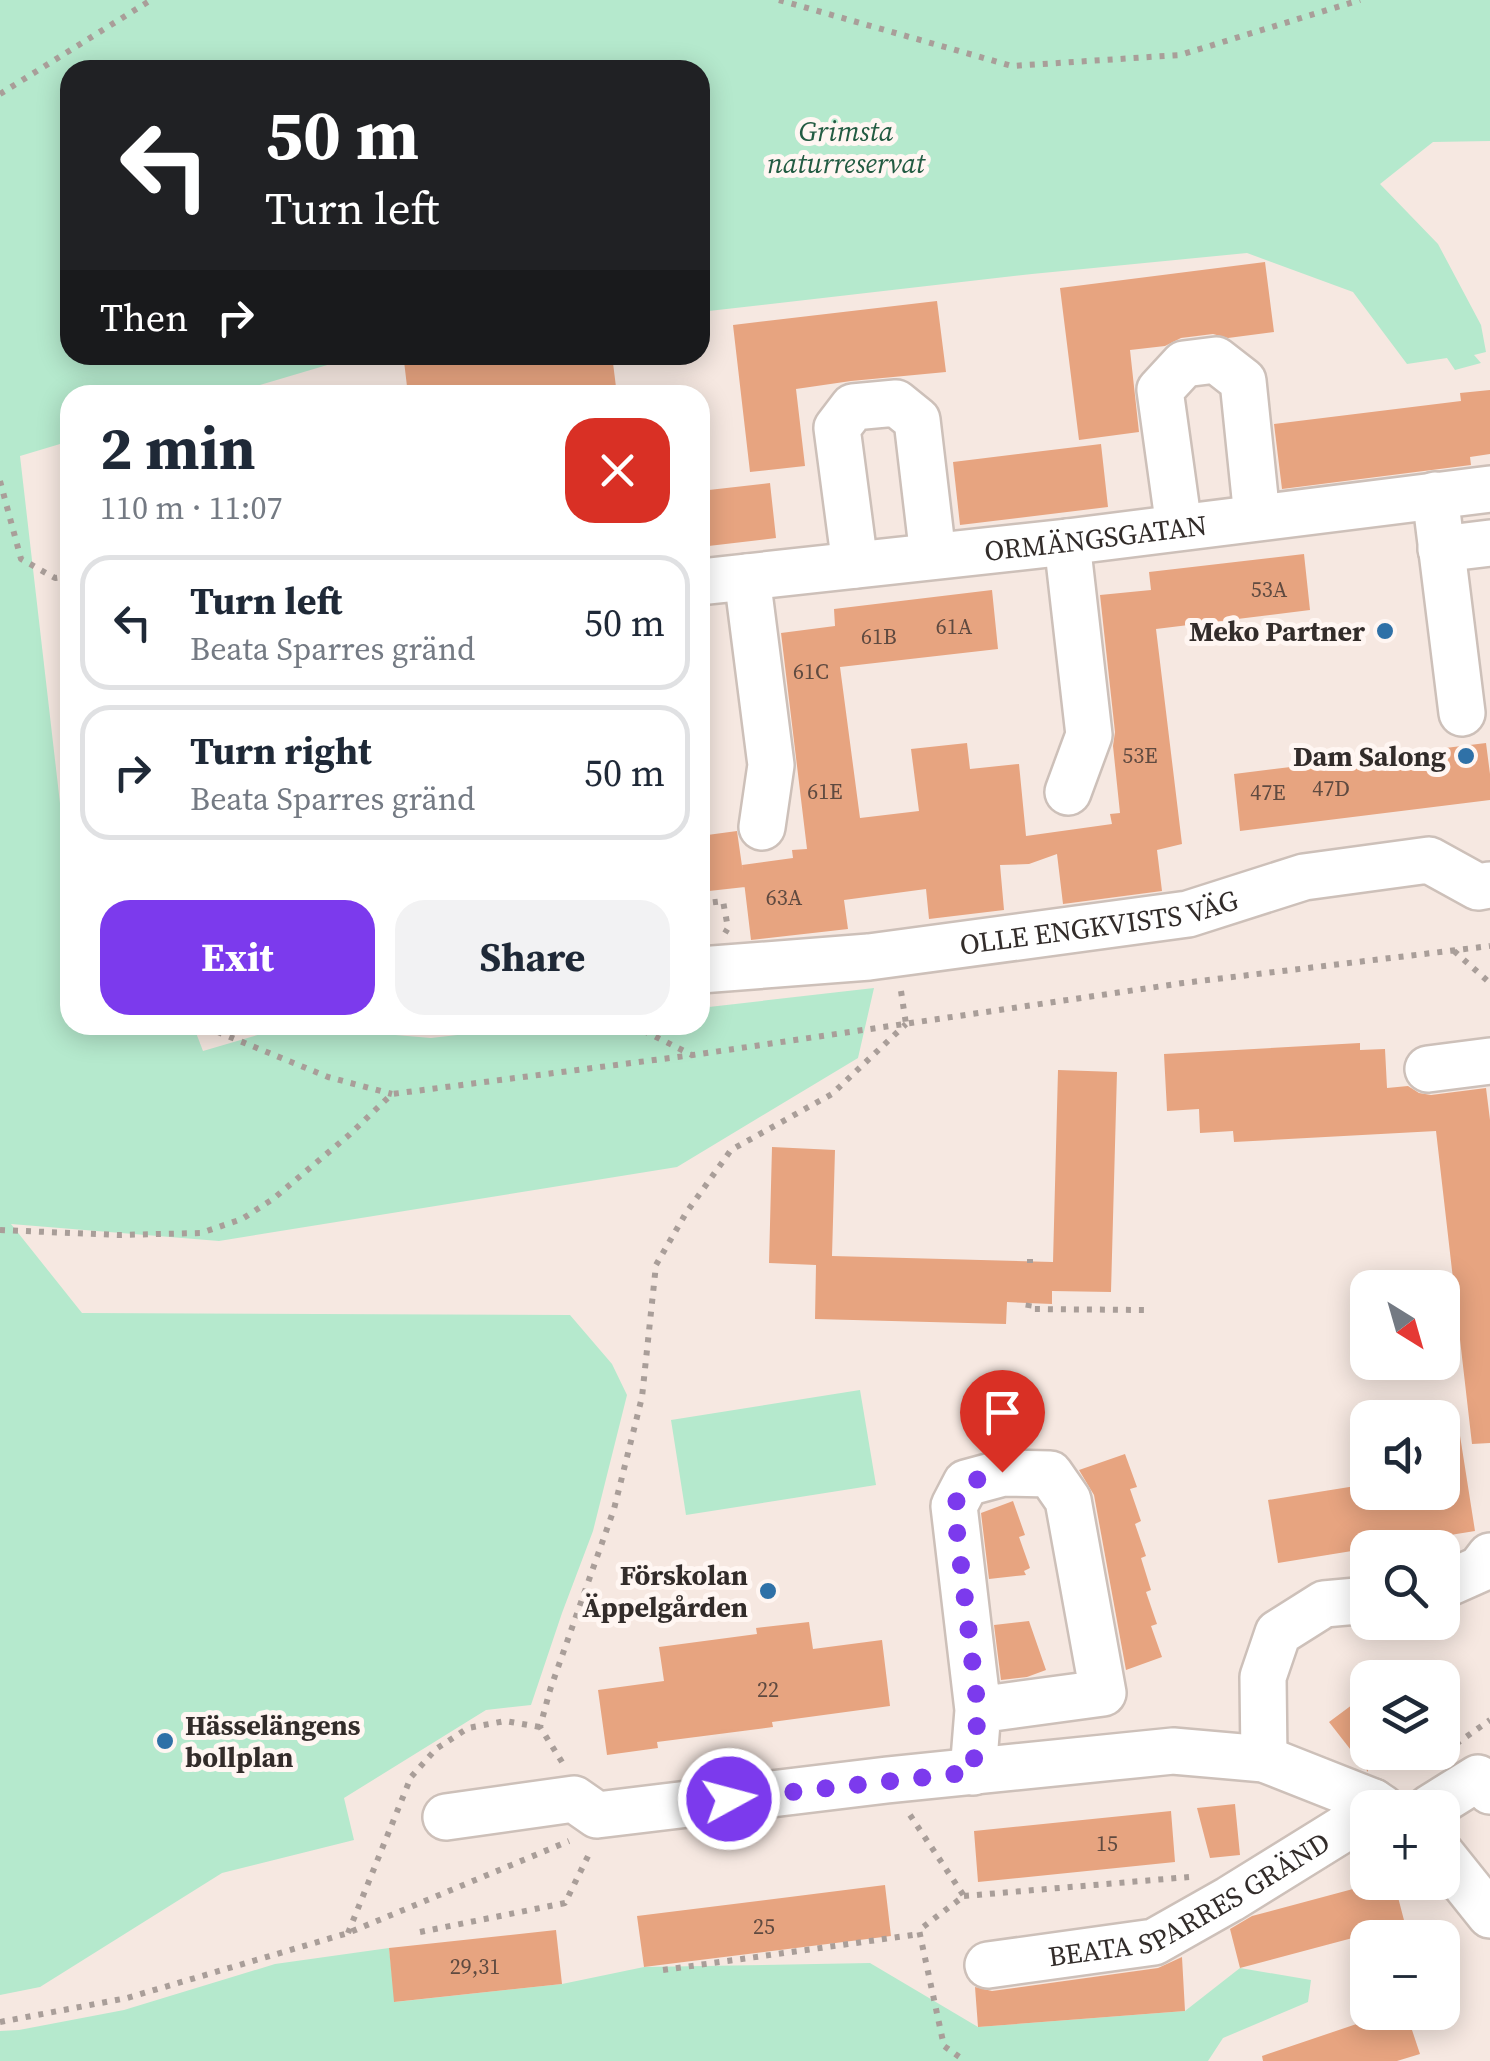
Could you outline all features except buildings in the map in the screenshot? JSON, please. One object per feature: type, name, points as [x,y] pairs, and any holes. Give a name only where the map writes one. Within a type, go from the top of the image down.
[{"type":"street","points":[[1179,527],[1160,390],[1184,364],[1216,360],[1243,380],[1257,517]]},
{"type":"street","points":[[856,564],[838,428],[853,407],[896,403],[917,420],[933,556]]},
{"type":"street","name":"ORMÄNGSGATAN","points":[[710,581],[1490,489]]},
{"type":"street","points":[[1435,495],[1462,712]]},
{"type":"street","points":[[1066,542],[1089,735],[1068,792]]},
{"type":"street","points":[[1441,549],[1490,543]]},
{"type":"street","points":[[748,577],[771,765],[762,828]]},
{"type":"street","name":"OLLE ENGKVISTS VÄG","points":[[710,969],[869,957],[1188,914],[1304,876],[1429,860],[1478,886],[1490,885]]},
{"type":"street","points":[[1428,1068],[1490,1061]]},
{"type":"street","points":[[973,1772],[978,1710],[954,1506],[966,1483],[1002,1472],[1050,1474],[1068,1500],[1103,1693],[978,1710]]},
{"type":"street","points":[[1460,1578],[1480,1569],[1490,1556]]},
{"type":"street","points":[[1264,1759],[1263,1677],[1278,1632],[1324,1604],[1350,1602]]},
{"type":"street","name":"BEATA SPARRES GRÄND","points":[[603,1814],[1173,1751],[1264,1759],[1350,1793]]},
{"type":"street","points":[[1459,1790],[1478,1778],[1490,1791]]},
{"type":"street","points":[[446,1817],[574,1798],[603,1814]]},
{"type":"street","name":"BEATA SPARRES GRÄND","points":[[988,1964],[1154,1942],[1350,1824]]},
{"type":"street","points":[[1460,1878],[1490,1915]]},
{"type":"path","points":[[0,94],[151,0]]},
{"type":"path","points":[[779,0],[1012,66],[1180,56],[1360,0]]},
{"type":"path","points":[[0,481],[21,559],[60,577]]},
{"type":"path","points":[[710,903],[722,901],[728,928]]},
{"type":"path","points":[[225,1035],[328,1077],[392,1094],[693,1055],[1183,983],[1490,946]]},
{"type":"path","points":[[1454,951],[1490,983]]},
{"type":"path","points":[[906,1024],[901,987],[913,984]]},
{"type":"path","points":[[603,1814],[540,1727],[614,1509],[642,1397],[656,1265],[731,1150],[832,1094],[906,1024]]},
{"type":"path","points":[[652,1035],[693,1055]]},
{"type":"path","points":[[0,1230],[202,1234],[242,1219],[272,1199],[392,1094]]},
{"type":"path","points":[[1029,1303],[1028,1309],[1145,1310]]},
{"type":"path","points":[[888,1780],[964,1896]]},
{"type":"path","points":[[420,1932],[565,1903],[603,1814]]},
{"type":"path","points":[[2,2023],[127,1998],[348,1932],[568,1842],[603,1814]]},
{"type":"path","points":[[965,2061],[944,2046],[919,1930],[964,1896],[1202,1876]]},
{"type":"path","points":[[662,1970],[920,1934]]},
{"type":"green space","name":"Grimsta naturreservat","points":[[0,0],[1490,0],[1490,141],[1433,142],[1380,184],[1438,244],[1481,325],[1486,352],[1474,355],[1481,363],[1455,370],[1447,358],[1407,364],[1353,292],[1247,253],[710,311],[710,60],[60,60],[60,365],[327,365],[260,385],[60,385],[60,444],[20,456],[60,803],[60,1035],[197,1035],[203,1051],[257,1035],[431,1038],[710,1035],[710,1007],[874,988],[858,1058],[677,1167],[219,1241],[11,1224],[82,1313],[570,1315],[612,1364],[627,1395],[593,1531],[531,1705],[486,1710],[344,1798],[354,1840],[222,1873],[40,1987],[0,1995]]},
{"type":"green space","points":[[860,1390],[876,1485],[686,1515],[671,1420]]},
{"type":"green space","points":[[389,1948],[395,2002],[562,1984],[644,1967],[870,1963],[978,2027],[1185,2011],[1240,1968],[1311,1980],[1308,2002],[1223,2038],[1208,2061],[0,2061],[0,2031],[124,2010],[275,1964]]},
{"type":"place","name":"Meko Partner","points":[[1385,631]]},
{"type":"place","name":"Dam Salong","points":[[1466,756]]},
{"type":"place","name":"Förskolan Äppelgården","points":[[768,1591]]},
{"type":"place","name":"Hässelängens bollplan","points":[[165,1741]]},
{"type":"route","points":[[729,1799],[973,1772],[978,1710],[954,1506],[966,1483],[1002,1472]]}]
